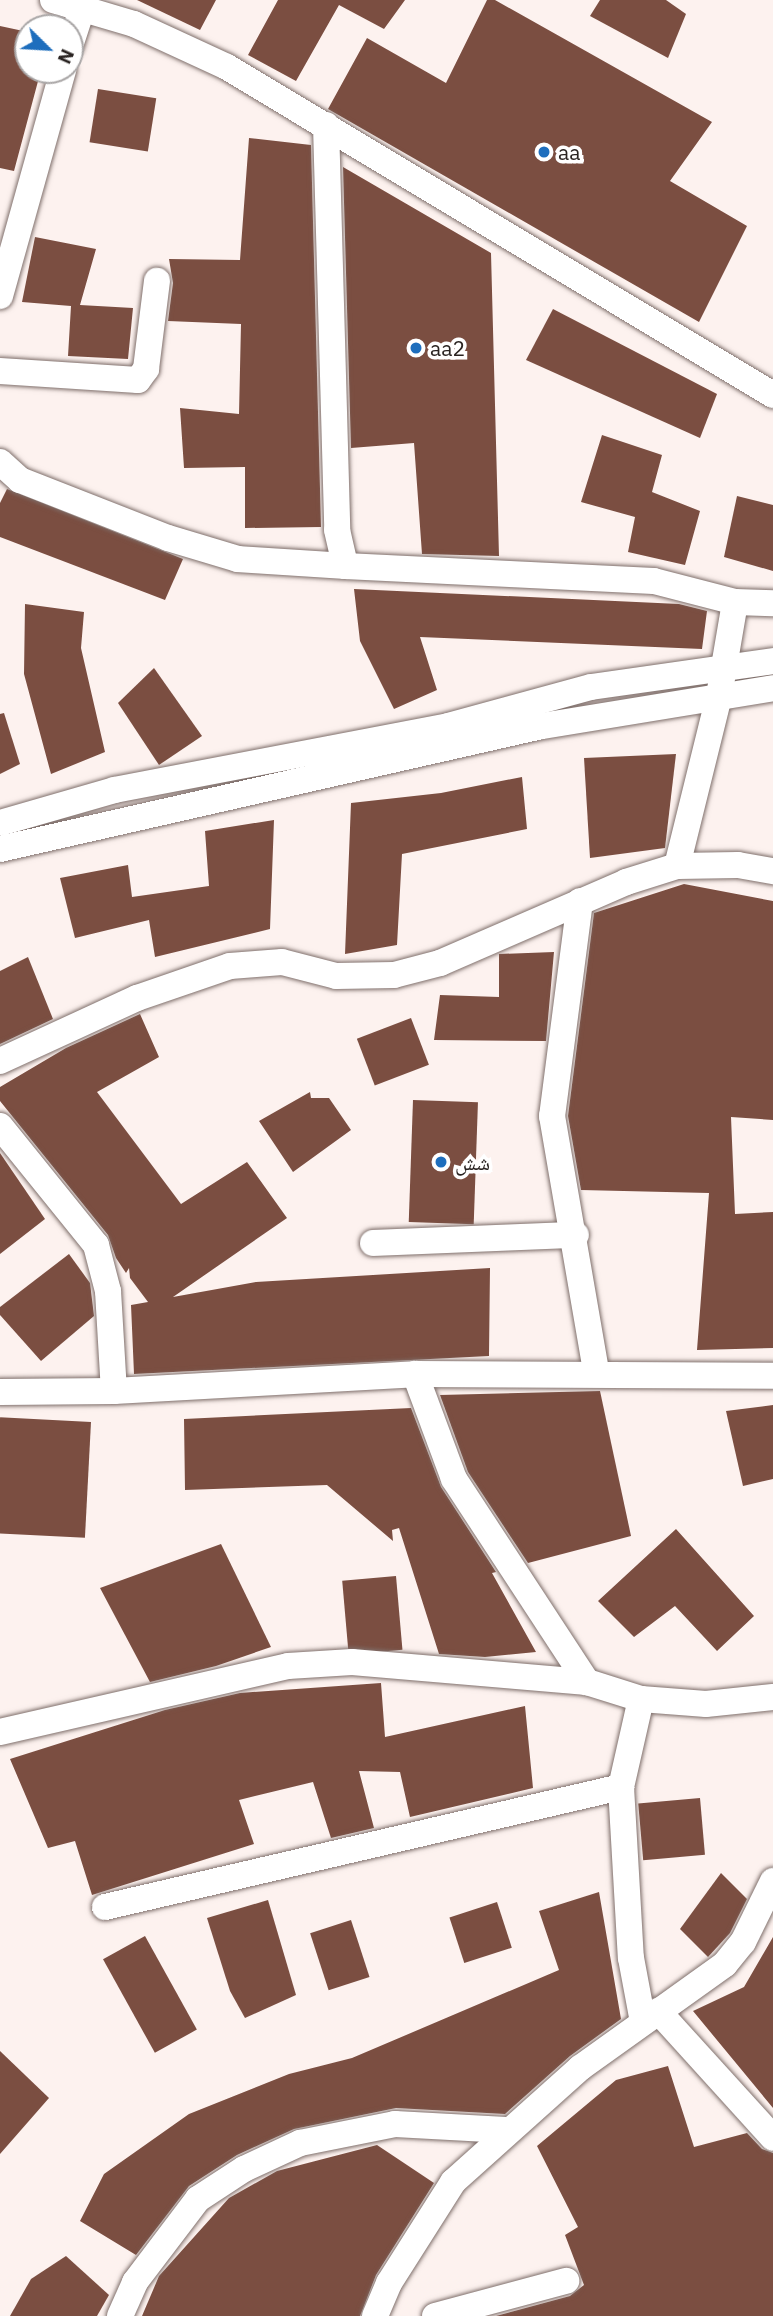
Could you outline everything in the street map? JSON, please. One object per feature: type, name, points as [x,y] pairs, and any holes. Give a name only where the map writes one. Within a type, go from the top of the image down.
[{"type":"street","points":[[53,0],[170,39],[326,125],[773,395]]},
{"type":"street","points":[[80,14],[82,8]]},
{"type":"street","points":[[0,296],[59,84]]},
{"type":"street","points":[[326,125],[337,530],[345,566]]},
{"type":"street","points":[[0,371],[138,380],[146,369],[157,281]]},
{"type":"street","points":[[0,462],[20,480],[168,538],[238,559],[654,581],[735,602],[773,604]]},
{"type":"street","points":[[677,866],[719,696],[735,602]]},
{"type":"street","points":[[0,823],[127,787],[448,726],[591,687],[773,661]]},
{"type":"street","points":[[0,849],[542,726],[773,688]]},
{"type":"street","points":[[0,1062],[137,998],[230,966],[282,962],[336,976],[394,975],[440,962],[580,901],[677,866],[738,865],[773,871]]},
{"type":"street","points":[[580,901],[552,1095],[555,1142],[576,1235],[596,1372]]},
{"type":"street","points":[[0,1126],[96,1245],[108,1291],[114,1391]]},
{"type":"street","points":[[373,1243],[576,1235]]},
{"type":"street","points":[[0,1392],[114,1391],[415,1374],[596,1372],[773,1376]]},
{"type":"street","points":[[415,1374],[454,1479],[587,1682]]},
{"type":"street","points":[[0,1732],[288,1666],[352,1662],[587,1682],[641,1699],[706,1704],[773,1697]]},
{"type":"street","points":[[641,1699],[621,1787],[631,1958],[651,2017],[773,2138]]},
{"type":"street","points":[[105,1907],[621,1787]]},
{"type":"street","points":[[375,2316],[389,2283],[453,2182],[506,2130],[651,2017],[725,1964],[743,1942],[773,1881]]},
{"type":"street","points":[[120,2316],[135,2282],[198,2199],[244,2169],[300,2143],[395,2124],[506,2130]]},
{"type":"street","points":[[435,2316],[566,2281]]},
{"type":"building","points":[[137,0],[216,0],[200,30]]},
{"type":"building","points":[[278,0],[405,0],[384,29],[339,5],[296,81],[248,55]]},
{"type":"building","name":"aa","points":[[487,0],[495,0],[712,122],[670,181],[747,226],[699,322],[328,109],[367,38],[446,83]]},
{"type":"building","points":[[600,0],[666,0],[686,14],[668,58],[590,16]]},
{"type":"building","points":[[0,26],[14,29],[14,84],[37,84],[14,171],[0,168]]},
{"type":"building","points":[[98,89],[156,98],[148,152],[90,142]]},
{"type":"building","points":[[249,138],[311,145],[321,527],[245,528],[245,467],[184,468],[180,408],[239,414],[241,324],[168,321],[173,283],[169,259],[240,260]]},
{"type":"building","name":"aa2","points":[[343,167],[491,253],[499,556],[422,554],[414,443],[351,448]]},
{"type":"building","points":[[35,237],[96,249],[80,305],[133,308],[128,359],[68,356],[71,306],[22,302]]},
{"type":"building","points":[[553,309],[717,394],[700,438],[526,360]]},
{"type":"building","points":[[602,435],[662,455],[652,492],[700,511],[685,565],[628,552],[635,517],[581,502]]},
{"type":"building","points":[[7,489],[183,559],[165,600],[0,537],[0,503]]},
{"type":"building","points":[[737,496],[773,505],[773,571],[724,557]]},
{"type":"building","points":[[354,589],[679,604],[707,611],[702,649],[420,637],[437,690],[394,709],[360,641]]},
{"type":"building","points":[[25,604],[84,612],[81,648],[105,752],[51,774],[24,674]]},
{"type":"building","points":[[154,668],[202,736],[159,765],[118,703]]},
{"type":"building","points":[[4,713],[20,764],[0,774],[0,714]]},
{"type":"building","points":[[676,754],[665,848],[590,858],[584,758]]},
{"type":"building","points":[[522,777],[527,829],[402,854],[397,945],[345,954],[351,803],[441,793]]},
{"type":"building","points":[[274,820],[270,929],[155,957],[149,920],[75,938],[60,878],[128,865],[132,897],[209,886],[205,831]]},
{"type":"building","points":[[684,884],[773,901],[773,1120],[731,1117],[735,1214],[773,1212],[773,1348],[697,1350],[709,1193],[581,1190],[568,1116],[594,913]]},
{"type":"building","points":[[554,952],[546,1041],[434,1040],[440,995],[499,997],[499,954]]},
{"type":"building","points":[[28,957],[53,1019],[0,1044],[0,971]]},
{"type":"building","points":[[140,1014],[159,1057],[97,1092],[181,1204],[247,1162],[287,1218],[173,1297],[256,1282],[490,1268],[489,1356],[134,1374],[131,1305],[148,1302],[130,1278],[129,1268],[126,1273],[116,1258],[108,1235],[0,1101],[0,1087],[66,1048]]},
{"type":"building","points":[[411,1018],[429,1065],[375,1085],[357,1039]]},
{"type":"building","points":[[310,1092],[311,1098],[329,1098],[351,1130],[293,1172],[259,1121]]},
{"type":"building","name":"شش","points":[[413,1100],[478,1102],[474,1224],[409,1222]]},
{"type":"building","points":[[0,1153],[45,1219],[0,1254]]},
{"type":"building","points":[[69,1254],[90,1283],[94,1316],[41,1361],[0,1315],[0,1307]]},
{"type":"building","points":[[600,1391],[631,1536],[528,1563],[468,1472],[440,1395]]},
{"type":"building","points":[[773,1405],[773,1479],[743,1486],[726,1411]]},
{"type":"building","points":[[411,1408],[441,1487],[496,1572],[492,1573],[536,1652],[485,1657],[439,1654],[399,1528],[392,1530],[393,1541],[327,1485],[185,1490],[184,1419]]},
{"type":"building","points":[[0,1417],[91,1422],[85,1538],[0,1533]]},
{"type":"building","points":[[676,1529],[754,1616],[717,1651],[675,1606],[634,1637],[598,1601]]},
{"type":"building","points":[[221,1544],[271,1647],[216,1666],[150,1682],[100,1588]]},
{"type":"building","points":[[396,1576],[402,1650],[349,1654],[342,1581]]},
{"type":"building","points":[[381,1683],[385,1737],[525,1706],[533,1788],[410,1817],[400,1772],[359,1771],[374,1828],[331,1838],[313,1782],[239,1800],[254,1844],[92,1895],[75,1841],[48,1848],[10,1759],[165,1710],[240,1693]]},
{"type":"building","points":[[700,1798],[705,1855],[643,1860],[638,1803]]},
{"type":"building","points":[[721,1873],[747,1899],[730,1933],[708,1957],[680,1929]]},
{"type":"building","points":[[599,1892],[621,2019],[570,2056],[505,2114],[396,2108],[294,2129],[237,2155],[189,2186],[136,2255],[80,2221],[104,2174],[189,2114],[289,2074],[352,2058],[559,1970],[539,1911]]},
{"type":"building","points":[[268,1900],[296,1995],[245,2018],[230,1991],[207,1918]]},
{"type":"building","points":[[497,1902],[512,1948],[464,1963],[449,1917]]},
{"type":"building","points":[[351,1920],[370,1977],[329,1990],[310,1933]]},
{"type":"building","points":[[145,1936],[197,2030],[155,2053],[103,1959]]},
{"type":"building","points":[[773,1937],[773,2108],[693,2011],[744,1987]]},
{"type":"building","points":[[0,2051],[49,2098],[0,2154]]},
{"type":"building","points":[[668,2066],[694,2147],[747,2133],[762,2149],[773,2153],[773,2316],[496,2316],[570,2296],[584,2285],[565,2235],[578,2227],[537,2146],[616,2080]]},
{"type":"building","points":[[377,2145],[434,2183],[376,2275],[360,2316],[142,2316],[159,2276],[229,2198],[277,2171]]},
{"type":"building","points":[[66,2256],[109,2295],[97,2316],[10,2316],[31,2279]]},
{"type":"place","name":"aa","points":[[544,152]]},
{"type":"place","name":"aa2","points":[[416,348]]},
{"type":"place","name":"شش","points":[[441,1162]]}]
